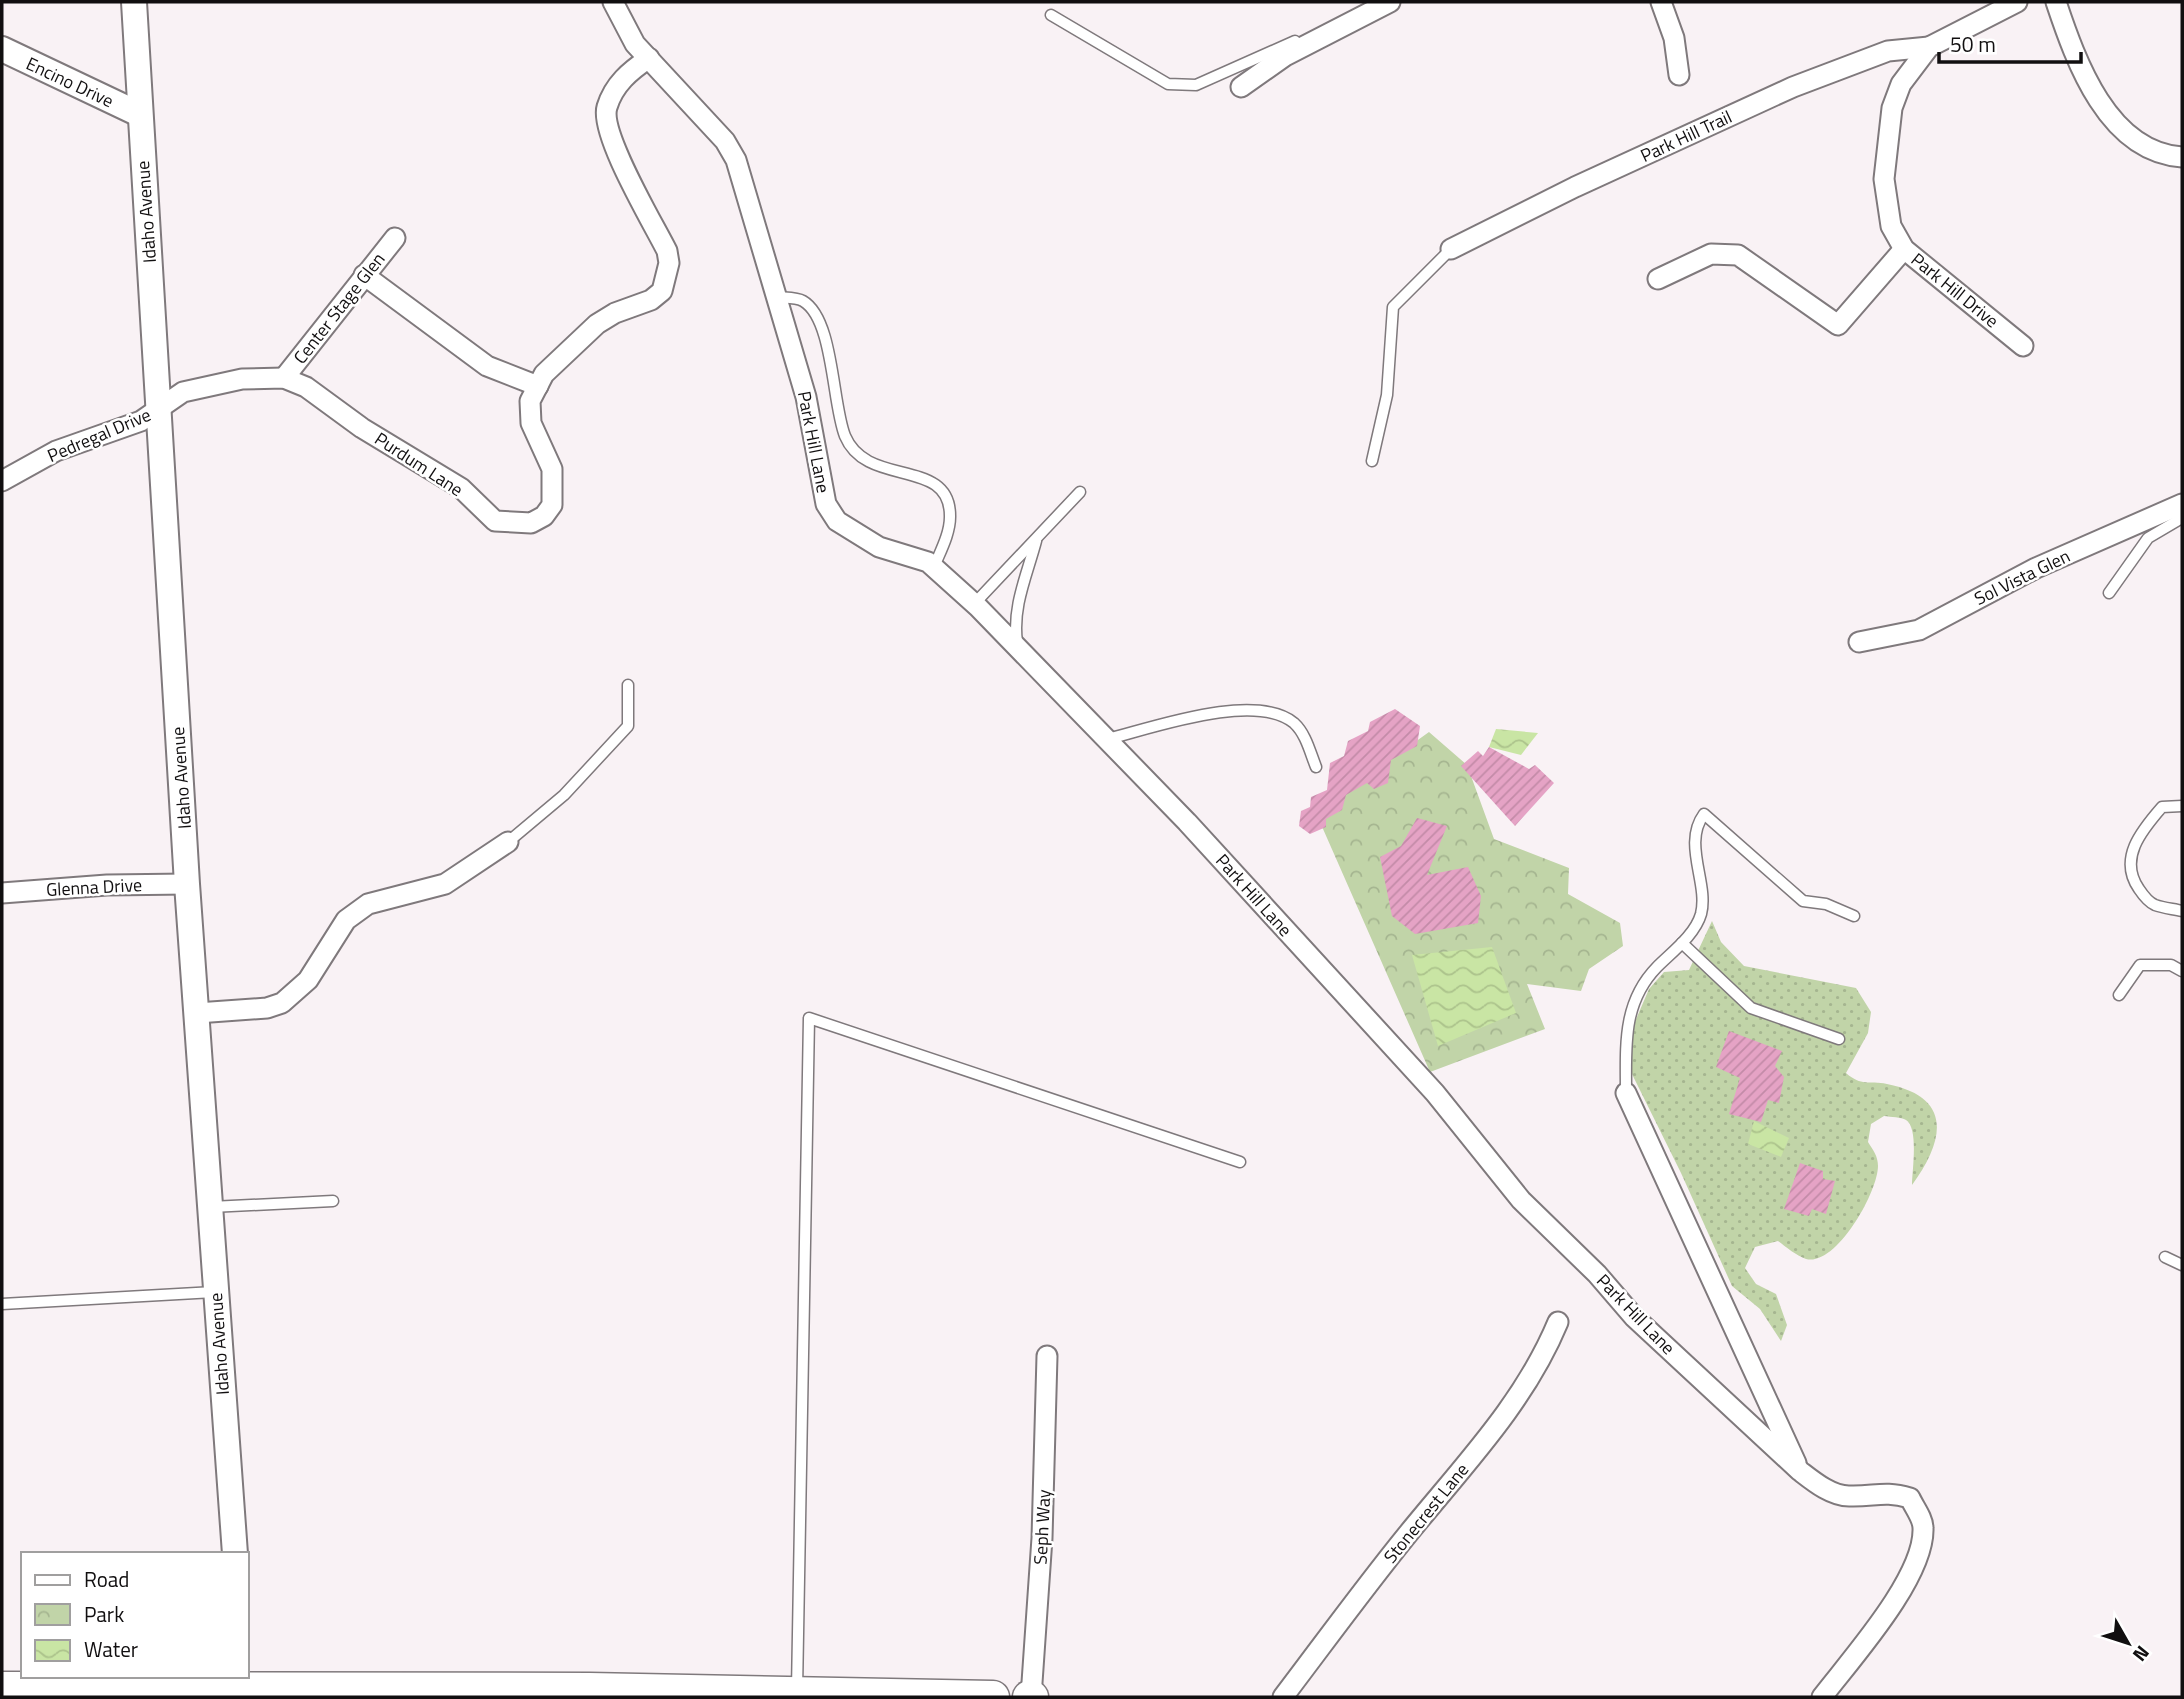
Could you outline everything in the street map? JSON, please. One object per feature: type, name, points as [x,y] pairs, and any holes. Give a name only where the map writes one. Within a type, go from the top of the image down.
[{"type":"main road","points":[[2,1688],[238,1687],[412,1693],[993,1697]]},
{"type":"street","name":"Idaho Avenue","points":[[134,2],[187,884],[235,1552]]},
{"type":"street","name":"Park Hill Lane","points":[[613,2],[635,44],[725,141],[736,160],[806,397],[826,504],[837,521],[879,547],[912,555],[934,568],[975,603],[1187,822],[1435,1093],[1521,1200],[1597,1274],[1634,1317],[1800,1471],[1820,1486],[1847,1496],[1889,1492],[1910,1499],[1924,1525],[1921,1551],[1898,1597],[1822,1697]]},
{"type":"street","points":[[1241,87],[1326,33],[1390,2]]},
{"type":"street","points":[[1661,2],[1674,38],[1679,75]]},
{"type":"street","name":"Park Hill Drive","points":[[2017,2],[1929,47],[1901,84],[1892,108],[1884,179],[1891,226],[1904,249],[2023,346]]},
{"type":"street","points":[[2056,2],[2097,99],[2132,140],[2168,156],[2182,157]]},
{"type":"street","name":"Park Hill Trail","points":[[1451,249],[1575,187],[1793,87],[1888,51],[1929,47]]},
{"type":"street","name":"Encino Drive","points":[[2,49],[139,114]]},
{"type":"street","name":"Purdum Lane","points":[[160,409],[183,393],[242,379],[284,378],[306,387],[362,428],[461,488],[495,520],[531,523],[544,516],[552,505],[552,469],[531,423],[530,401],[544,374],[597,324],[615,313],[651,300],[662,291],[669,263],[667,251],[608,134],[606,109],[616,88],[628,72],[649,58]]},
{"type":"street","name":"Center Stage Glen","points":[[284,378],[395,238]]},
{"type":"street","points":[[1658,279],[1711,254],[1738,255],[1838,325],[1904,249]]},
{"type":"street","points":[[365,275],[487,366],[538,386]]},
{"type":"street","name":"Pedregal Drive","points":[[2,481],[56,451],[141,421],[160,409]]},
{"type":"street","name":"Sol Vista Glen","points":[[1859,642],[1919,630],[2036,568],[2182,504]]},
{"type":"street","points":[[197,1013],[267,1008],[282,1003],[308,980],[346,920],[368,904],[445,884],[508,842]]},
{"type":"street","name":"Glenna Drive","points":[[2,894],[107,885],[187,884]]},
{"type":"street","points":[[1626,1093],[1800,1471]]},
{"type":"street","name":"Stonecrest Lane","points":[[1283,1697],[1396,1548],[1516,1402],[1542,1361],[1558,1322]]},
{"type":"street","name":"Seph Way","points":[[1031,1697],[1042,1538],[1048,1356]]},
{"type":"lane","points":[[1051,15],[1168,84],[1196,85],[1296,40],[1326,33]]},
{"type":"lane","points":[[1372,461],[1387,395],[1393,307],[1451,249]]},
{"type":"lane","points":[[777,297],[801,299],[813,310],[824,337],[845,436],[855,451],[876,467],[926,477],[940,489],[950,517],[934,568]]},
{"type":"lane","points":[[975,603],[1080,492]]},
{"type":"lane","points":[[2109,593],[2148,538],[2182,518]]},
{"type":"lane","points":[[1017,647],[1015,627],[1019,594],[1038,537]]},
{"type":"lane","points":[[508,842],[564,795],[628,726],[628,685]]},
{"type":"lane","points":[[1107,740],[1216,713],[1261,711],[1294,724],[1301,731],[1316,767]]},
{"type":"lane","points":[[2182,806],[2162,807],[2138,835],[2131,852],[2130,877],[2144,896],[2155,905],[2182,911]]},
{"type":"lane","points":[[1626,1093],[1626,1034],[1630,1009],[1655,969],[1682,943],[1701,913],[1695,835],[1704,814],[1803,901],[1826,904],[1854,916]]},
{"type":"lane","points":[[1682,943],[1751,1008],[1839,1039]]},
{"type":"lane","points":[[2119,995],[2140,965],[2171,965],[2182,971]]},
{"type":"lane","points":[[797,1694],[809,1018],[1240,1163]]},
{"type":"lane","points":[[211,1207],[333,1201]]},
{"type":"lane","points":[[2165,1257],[2182,1265]]},
{"type":"lane","points":[[2,1304],[215,1292]]},
{"type":"green space","points":[[1429,732],[1467,765],[1494,839],[1569,868],[1568,894],[1620,923],[1623,946],[1589,969],[1581,991],[1527,984],[1545,1029],[1430,1072],[1316,813]]},
{"type":"green space","points":[[1712,921],[1721,942],[1744,966],[1856,988],[1871,1012],[1868,1033],[1846,1073],[1861,1082],[1887,1084],[1908,1090],[1923,1099],[1933,1110],[1937,1122],[1931,1152],[1912,1185],[1914,1140],[1910,1125],[1904,1119],[1884,1116],[1871,1124],[1868,1142],[1877,1159],[1876,1178],[1863,1209],[1842,1240],[1830,1252],[1818,1258],[1806,1259],[1778,1241],[1755,1247],[1745,1268],[1756,1284],[1776,1294],[1787,1325],[1781,1341],[1760,1309],[1732,1286],[1681,1173],[1627,1064],[1634,1024],[1649,989],[1664,972],[1689,970]]},
{"type":"water","points":[[1496,729],[1538,733],[1521,755],[1489,747]]},
{"type":"water","points":[[1492,947],[1516,1013],[1438,1046],[1412,955]]},
{"type":"water","points":[[1754,1121],[1789,1138],[1781,1157],[1748,1144]]},
{"type":"building","points":[[1395,709],[1420,726],[1417,746],[1391,760],[1388,783],[1374,789],[1367,783],[1346,795],[1342,810],[1326,819],[1326,827],[1310,834],[1299,826],[1301,811],[1310,807],[1311,797],[1327,790],[1330,763],[1344,756],[1348,741],[1368,731],[1370,722]]},
{"type":"building","points":[[1489,747],[1529,769],[1535,765],[1554,783],[1515,826],[1461,766],[1478,751],[1483,756]]},
{"type":"building","points":[[1417,818],[1447,826],[1427,875],[1468,867],[1481,896],[1478,923],[1415,934],[1392,916],[1380,857],[1401,846]]},
{"type":"building","points":[[1729,1031],[1782,1051],[1775,1066],[1784,1077],[1779,1103],[1768,1100],[1761,1122],[1729,1114],[1740,1078],[1716,1067]]},
{"type":"building","points":[[1800,1163],[1823,1171],[1823,1179],[1835,1181],[1826,1214],[1812,1209],[1809,1216],[1784,1209]]}]
